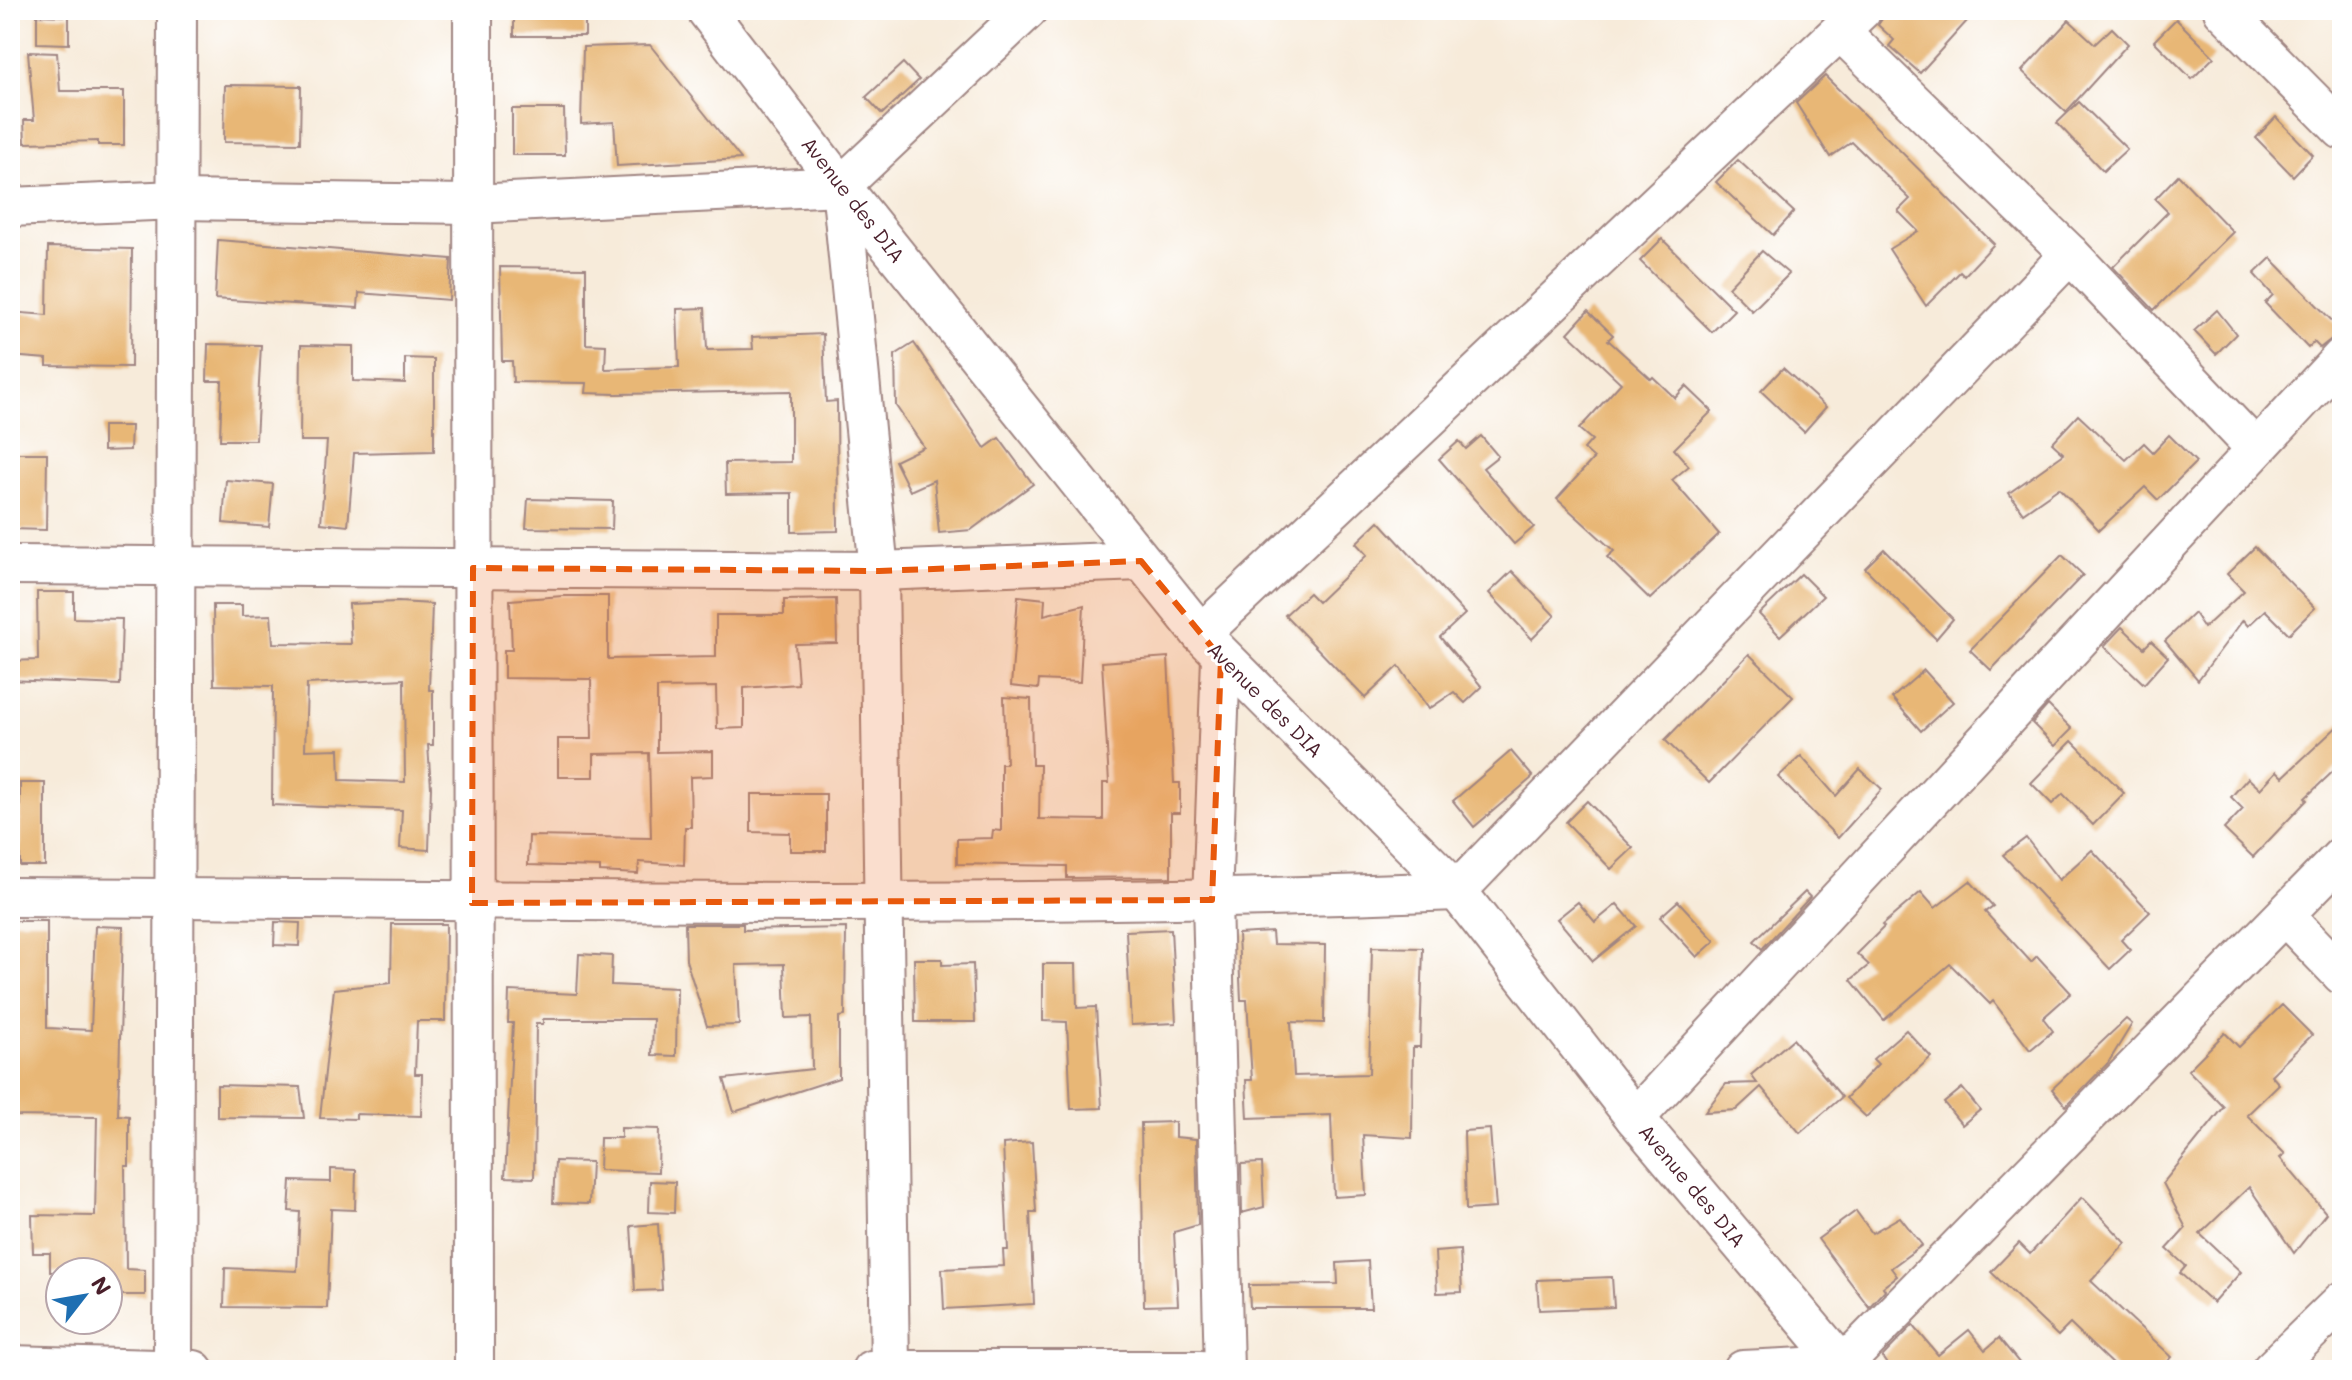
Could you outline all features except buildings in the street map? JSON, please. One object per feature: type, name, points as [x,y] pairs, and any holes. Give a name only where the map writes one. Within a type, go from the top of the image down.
[{"type":"street","points":[[10,1365],[184,1369],[175,898],[177,10]]},
{"type":"street","points":[[473,10],[474,1370]]},
{"type":"street","name":"Avenue des DIA","points":[[706,10],[841,186],[1211,646],[1457,891],[1635,1118],[1845,1368]]},
{"type":"street","points":[[10,207],[177,200],[471,204],[841,186],[1028,10]]},
{"type":"street","points":[[2225,11],[2342,130]]},
{"type":"street","points":[[1224,1370],[1212,900],[1211,646],[1851,20],[2255,448]]},
{"type":"street","points":[[841,186],[879,571],[890,1369]]},
{"type":"street","points":[[10,897],[472,903],[884,903],[1212,900],[1457,891],[2070,254]]},
{"type":"street","points":[[1635,1118],[2342,357]]},
{"type":"street","points":[[10,565],[879,571],[1141,561]]},
{"type":"street","points":[[1743,1370],[1845,1368],[2342,856]]},
{"type":"street","points":[[2286,917],[2342,975]]},
{"type":"street","points":[[2271,1370],[2342,1301]]},
{"type":"street","points":[[871,1370],[1201,1370]]},
{"type":"highlighted area","points":[[1141,561],[1221,658],[1212,900],[472,903],[473,568],[879,571]]}]
